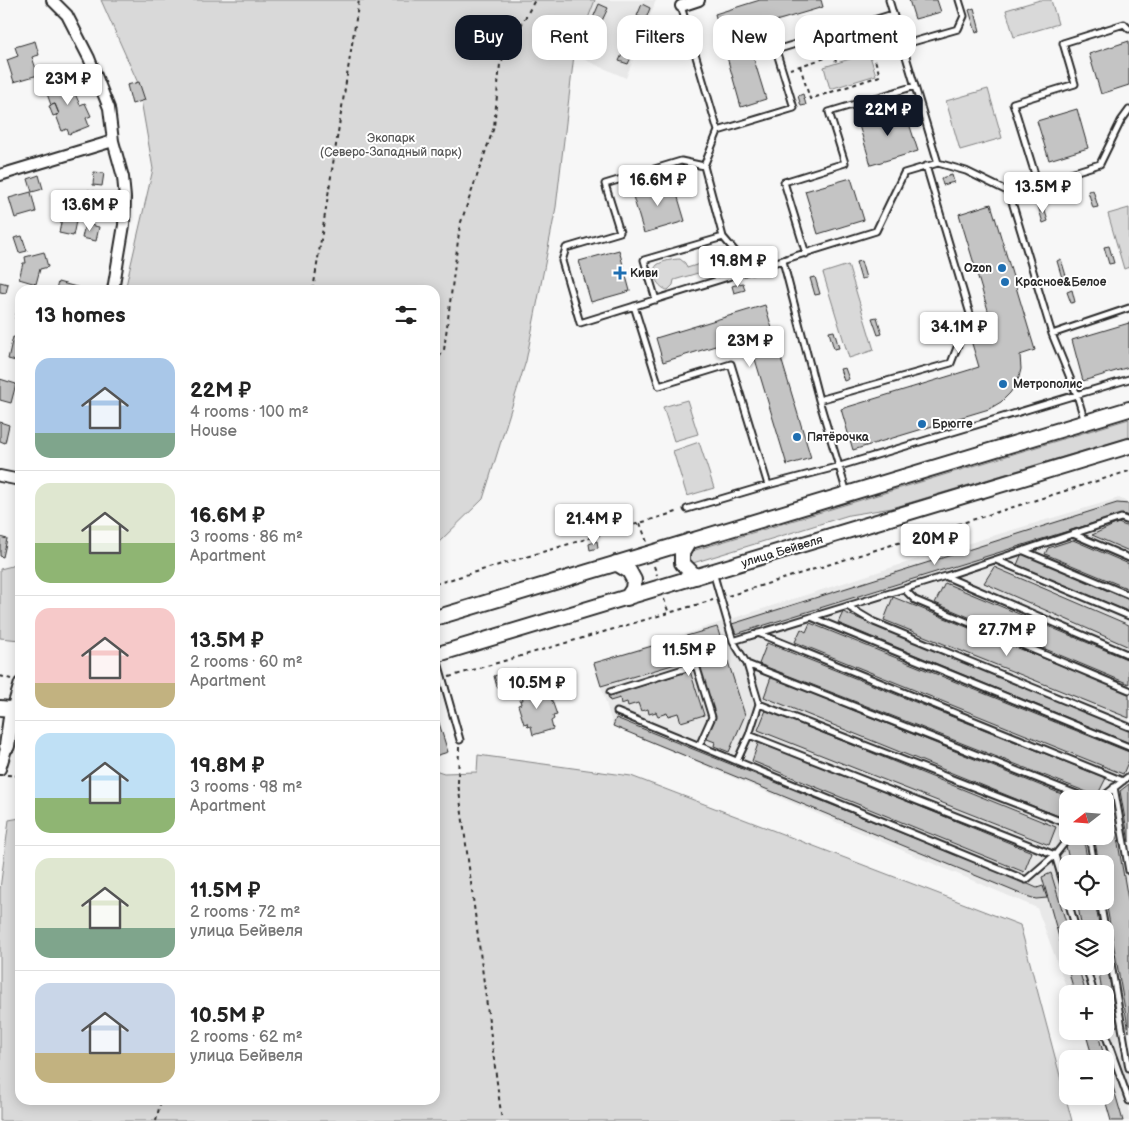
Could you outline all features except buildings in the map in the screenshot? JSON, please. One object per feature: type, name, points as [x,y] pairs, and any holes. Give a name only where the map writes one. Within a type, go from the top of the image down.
[{"type":"main road","points":[[440,616],[1129,409]]},
{"type":"main road","name":"улица Бейвеля","points":[[440,654],[1129,446]]},
{"type":"main road","points":[[689,541],[682,553],[682,563],[696,577]]},
{"type":"main road","points":[[616,563],[628,571],[634,580],[633,589],[627,598]]},
{"type":"main road","points":[[9,746],[11,709]]},
{"type":"street","points":[[52,0],[67,15],[75,27],[109,108],[113,141],[123,177],[125,198],[124,225],[114,285]]},
{"type":"street","points":[[681,6],[699,0]]},
{"type":"street","points":[[0,175],[113,141]]},
{"type":"street","points":[[0,476],[15,479]]},
{"type":"street","points":[[0,769],[9,746]]},
{"type":"lane","points":[[888,0],[893,14],[890,15]]},
{"type":"lane","points":[[916,41],[958,28],[964,16],[959,0]]},
{"type":"lane","points":[[681,6],[718,131],[704,166],[723,237],[752,271]]},
{"type":"lane","points":[[1038,184],[1012,103],[1075,84],[1063,43],[1124,24],[1129,29]]},
{"type":"lane","points":[[718,131],[794,108],[776,50],[795,44]]},
{"type":"lane","points":[[906,60],[938,163]]},
{"type":"lane","points":[[806,254],[784,182],[845,163],[829,112],[914,86]]},
{"type":"lane","points":[[704,166],[681,162],[605,184],[620,232],[566,248],[562,261],[580,323],[876,231],[904,173],[926,166],[938,163],[966,171],[1009,192],[1100,164],[1129,110]]},
{"type":"lane","points":[[819,400],[951,363],[970,314],[926,166]]},
{"type":"lane","points":[[1009,192],[1052,334],[1086,422]]},
{"type":"lane","points":[[656,300],[644,260],[723,237]]},
{"type":"lane","points":[[783,261],[819,400],[847,494]]},
{"type":"lane","points":[[634,306],[659,386],[731,364],[768,484]]},
{"type":"lane","points":[[1052,334],[1129,308]]},
{"type":"lane","points":[[687,508],[768,484],[840,466],[1129,379]]},
{"type":"lane","points":[[733,641],[946,576],[1121,518],[1129,521]]},
{"type":"lane","points":[[1073,534],[1129,558]]},
{"type":"lane","points":[[1023,551],[1129,594]]},
{"type":"lane","points":[[996,560],[1129,616]]},
{"type":"lane","points":[[713,572],[733,641],[747,664],[758,704],[749,735],[737,761]]},
{"type":"lane","points":[[946,576],[1129,655]]},
{"type":"lane","points":[[904,589],[915,600],[1129,690]]},
{"type":"lane","points":[[846,606],[874,622],[1129,727]]},
{"type":"lane","points":[[810,617],[1129,747]]},
{"type":"lane","points":[[758,633],[1123,780]]},
{"type":"lane","points":[[747,664],[1066,790]]},
{"type":"lane","points":[[610,692],[696,665],[712,717],[699,746]]},
{"type":"lane","points":[[440,669],[460,740]]},
{"type":"lane","points":[[758,704],[1059,821]]},
{"type":"lane","points":[[617,712],[1026,880],[1062,845]]},
{"type":"lane","points":[[749,735],[1055,854]]},
{"type":"lane","points":[[1110,790],[1129,776]]},
{"type":"lane","points":[[1114,787],[1129,871]]},
{"type":"lane","points":[[1055,854],[1059,868]]},
{"type":"lane","points":[[1113,975],[1129,1068]]},
{"type":"lane","points":[[1107,1040],[1129,1101]]},
{"type":"path","points":[[314,285],[358,0]]},
{"type":"path","points":[[440,356],[444,350],[460,225],[494,127],[500,64],[536,0]]},
{"type":"path","points":[[782,72],[819,60]]},
{"type":"path","points":[[800,66],[810,98],[880,76],[875,60]]},
{"type":"path","points":[[443,679],[669,614],[1129,471]]},
{"type":"path","points":[[440,582],[687,508]]},
{"type":"path","points":[[640,522],[669,614]]},
{"type":"path","points":[[460,740],[458,783],[502,1121]]},
{"type":"path","points":[[0,774],[15,776]]},
{"type":"path","points":[[156,1121],[160,1105]]},
{"type":"shaded area","points":[[595,0],[656,0],[650,15],[617,15],[617,60],[633,60],[626,78],[585,60],[607,60],[607,15],[589,15]]},
{"type":"shaded area","points":[[1119,498],[1129,503],[1129,1121],[1116,1121],[1113,1105],[1114,1050],[1090,1050],[1086,1040],[1114,1040],[1114,985],[1066,985],[1062,975],[1114,975],[1114,920],[1059,920],[1059,967],[1037,908],[613,726],[594,663],[943,551]]},
{"type":"green space","name":"Экопарк (Северо-Западный парк)","points":[[101,0],[595,0],[589,15],[532,15],[532,60],[573,60],[556,207],[526,361],[483,499],[440,541],[440,285],[126,285],[153,169],[138,83]]},
{"type":"green space","points":[[1040,0],[1051,0],[1058,24],[1014,37],[1006,10]]},
{"type":"green space","points":[[846,60],[871,60],[876,75],[830,89],[824,67]]},
{"type":"green space","points":[[988,89],[1002,138],[960,150],[946,101]]},
{"type":"green space","points":[[1129,208],[1129,267],[1124,269],[1108,214]]},
{"type":"green space","points":[[728,255],[737,259],[737,267],[731,271],[724,269],[722,266],[674,280],[673,285],[668,290],[661,287],[656,280],[655,268],[665,261],[680,259],[687,268]]},
{"type":"green space","points":[[848,265],[874,350],[849,358],[823,273]]},
{"type":"green space","points":[[687,400],[698,434],[674,441],[663,407]]},
{"type":"green space","points":[[1129,419],[1129,437],[892,508],[849,515],[693,563],[688,557],[688,553],[692,551]]},
{"type":"green space","points":[[699,442],[714,488],[687,496],[673,451]]},
{"type":"green space","points":[[15,565],[15,640],[0,638],[0,569]]},
{"type":"green space","points":[[478,755],[631,776],[1020,925],[1059,1072],[1059,1105],[1068,1105],[1072,1121],[0,1121],[0,889],[9,820],[15,819],[15,1105],[440,1105],[440,772],[477,772]]},
{"type":"place","name":"Ozon","points":[[1002,268]]},
{"type":"place","name":"Киви","points":[[620,273]]},
{"type":"place","name":"Красное&Белое","points":[[1005,282]]},
{"type":"place","name":"Метрополис","points":[[1003,384]]},
{"type":"place","name":"Брюгге","points":[[922,424]]},
{"type":"place","name":"Пятёрочка","points":[[797,437]]}]
